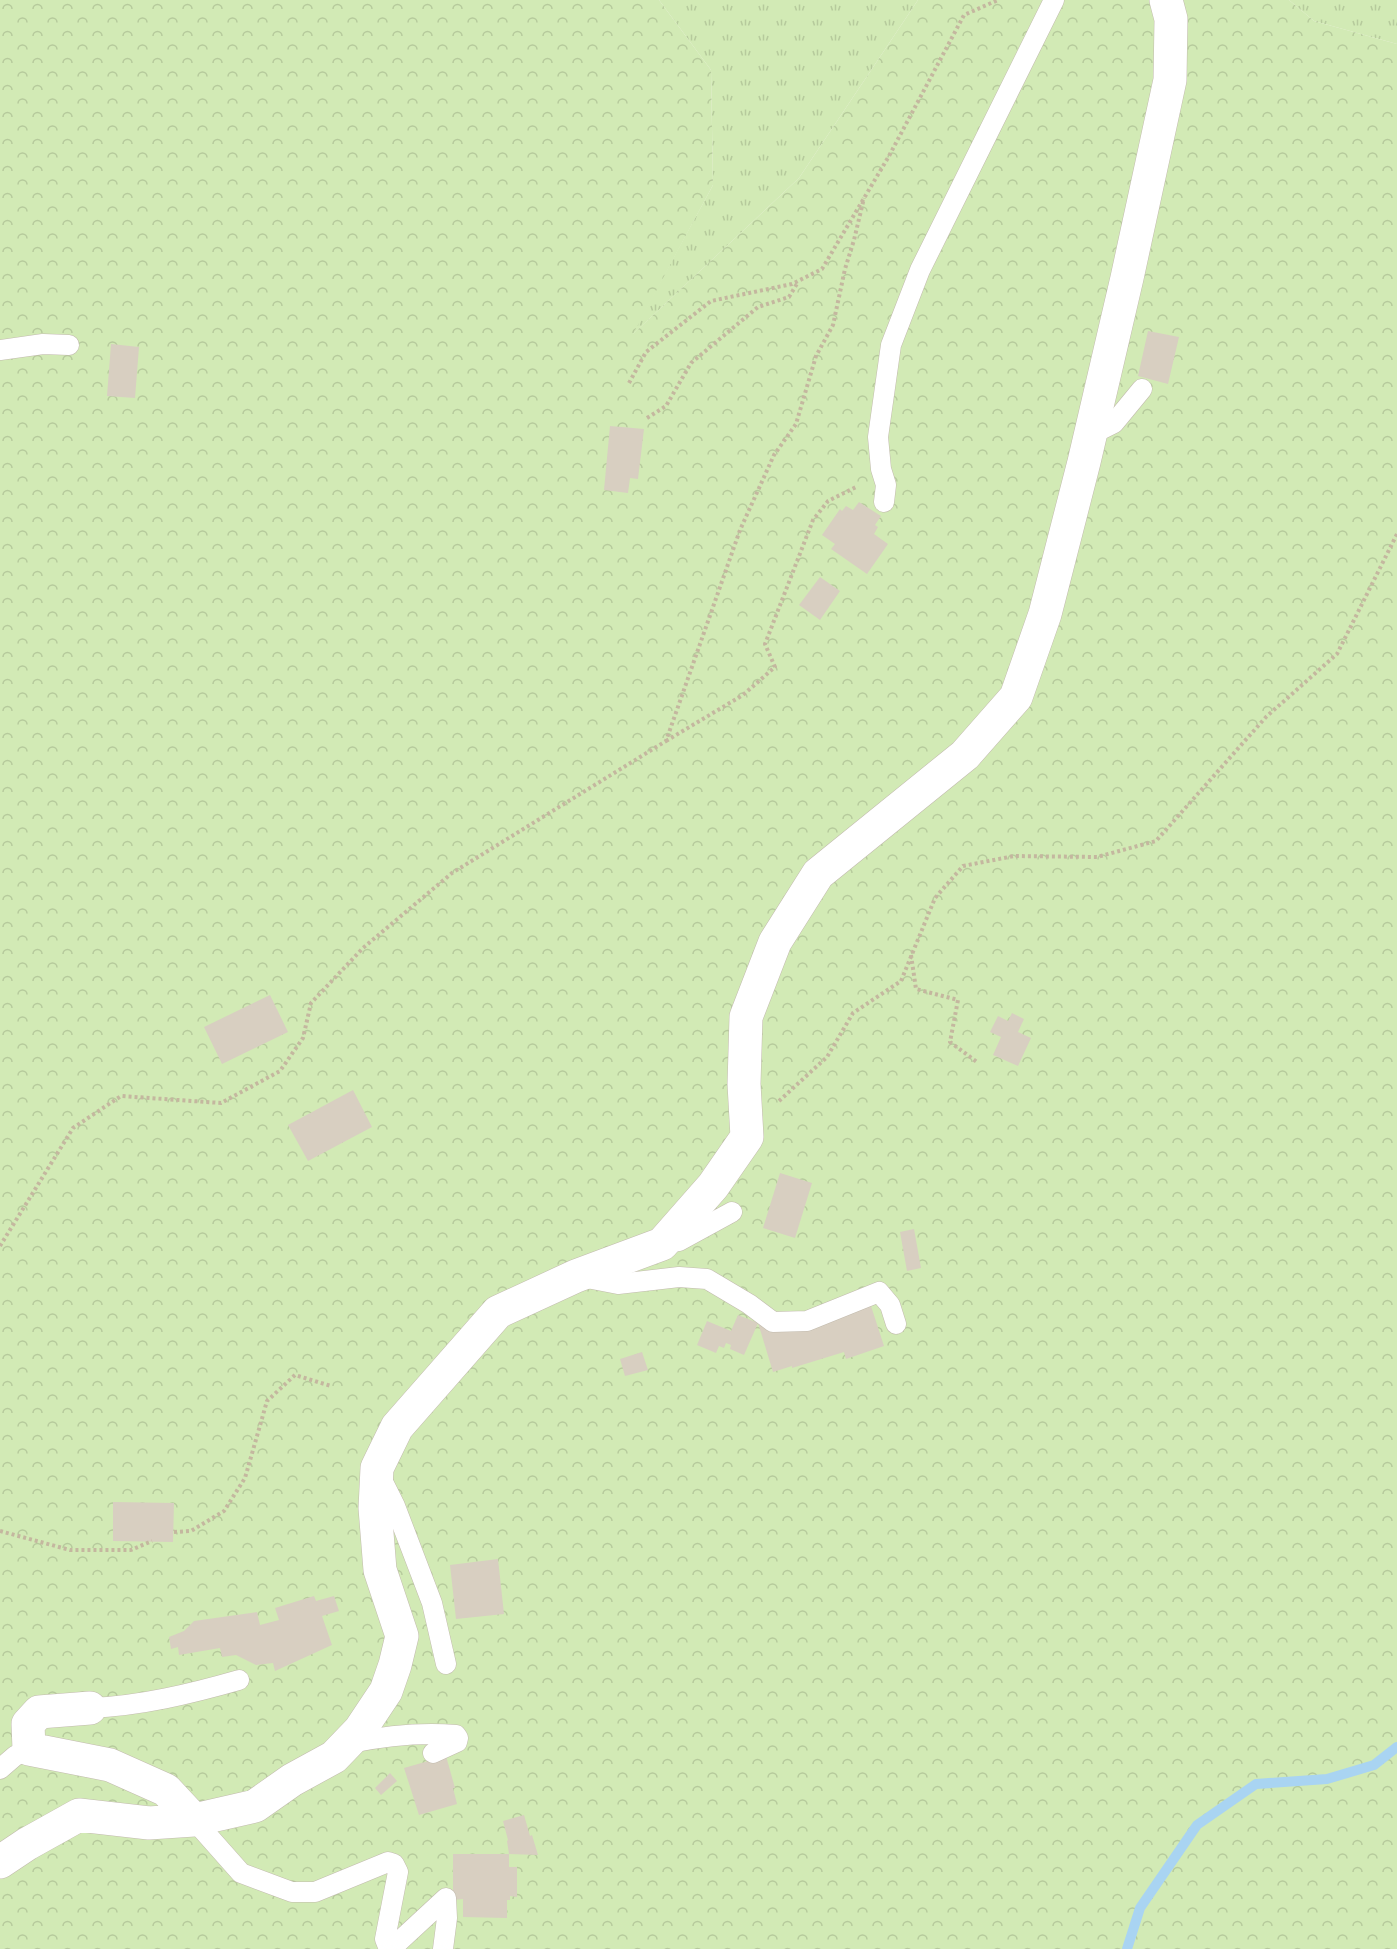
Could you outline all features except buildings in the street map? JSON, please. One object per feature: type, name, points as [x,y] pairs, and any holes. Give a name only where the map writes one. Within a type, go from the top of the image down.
[{"type":"street","points":[[0,1862],[79,1815],[149,1822],[194,1820],[255,1806],[291,1780],[334,1757],[360,1730],[386,1691],[402,1636],[380,1570],[375,1508],[377,1468],[397,1427],[498,1312],[576,1276],[662,1244],[713,1186],[747,1137],[744,1084],[746,1017],[774,942],[818,874],[965,755],[1016,697],[1045,614],[1090,435],[1170,80],[1171,19],[1166,0]]},
{"type":"street","points":[[90,1708],[39,1712],[28,1724],[29,1749],[110,1766],[166,1790],[194,1820]]},
{"type":"lane","points":[[885,493],[878,437],[891,345],[920,270],[1054,0]]},
{"type":"lane","points":[[0,350],[43,344],[69,345]]},
{"type":"lane","points":[[1090,435],[1114,423],[1142,389]]},
{"type":"lane","points":[[662,1244],[679,1241],[732,1212]]},
{"type":"lane","points":[[576,1276],[618,1284],[679,1277],[707,1279],[749,1304],[773,1322],[807,1321],[879,1292],[890,1305],[896,1324]]},
{"type":"lane","points":[[377,1468],[395,1506],[432,1603],[446,1664]]},
{"type":"lane","points":[[90,1708],[190,1694],[239,1680]]},
{"type":"lane","points":[[347,1743],[375,1738],[456,1735],[457,1742],[433,1753]]},
{"type":"lane","points":[[0,1769],[15,1756],[29,1749]]},
{"type":"lane","points":[[194,1820],[241,1873],[292,1892],[315,1892],[388,1862],[394,1864],[398,1872],[385,1939],[387,1944],[393,1947],[446,1898],[447,1918],[443,1949]]},
{"type":"path","points":[[630,383],[646,352],[711,301],[798,282],[822,269],[889,156],[964,15],[998,0]]},
{"type":"path","points":[[666,741],[740,530],[774,455],[796,424],[816,356],[833,325],[844,269],[864,198]]},
{"type":"path","points":[[647,418],[666,406],[691,363],[758,307],[789,297],[798,282]]},
{"type":"path","points":[[0,1246],[73,1128],[121,1096],[221,1103],[280,1071],[303,1038],[311,1004],[363,948],[452,873],[743,694],[776,667],[765,644],[813,520],[828,501],[857,486],[885,493]]},
{"type":"path","points":[[747,1137],[759,1119],[827,1057],[852,1013],[901,981],[935,898],[963,866],[1014,856],[1097,856],[1156,841],[1266,717],[1337,654],[1397,534]]},
{"type":"path","points":[[911,954],[916,989],[958,1000],[950,1042],[977,1062]]},
{"type":"path","points":[[174,1532],[191,1531],[224,1511],[245,1478],[267,1401],[295,1375],[331,1386]]},
{"type":"path","points":[[0,1531],[70,1550],[132,1550],[152,1541]]},
{"type":"green space","points":[[0,0],[659,0],[711,70],[713,185],[633,334],[799,178],[918,0],[1289,0],[1314,21],[1397,44],[1397,1949],[0,1949]]},
{"type":"green space","points":[[659,0],[918,0],[799,178],[631,336],[713,185],[711,70]]},
{"type":"green space","points":[[1289,0],[1397,0],[1397,44],[1314,21]]},
{"type":"waterway","points":[[1127,1949],[1140,1908],[1197,1825],[1256,1784],[1327,1779],[1374,1765],[1397,1747]]}]
